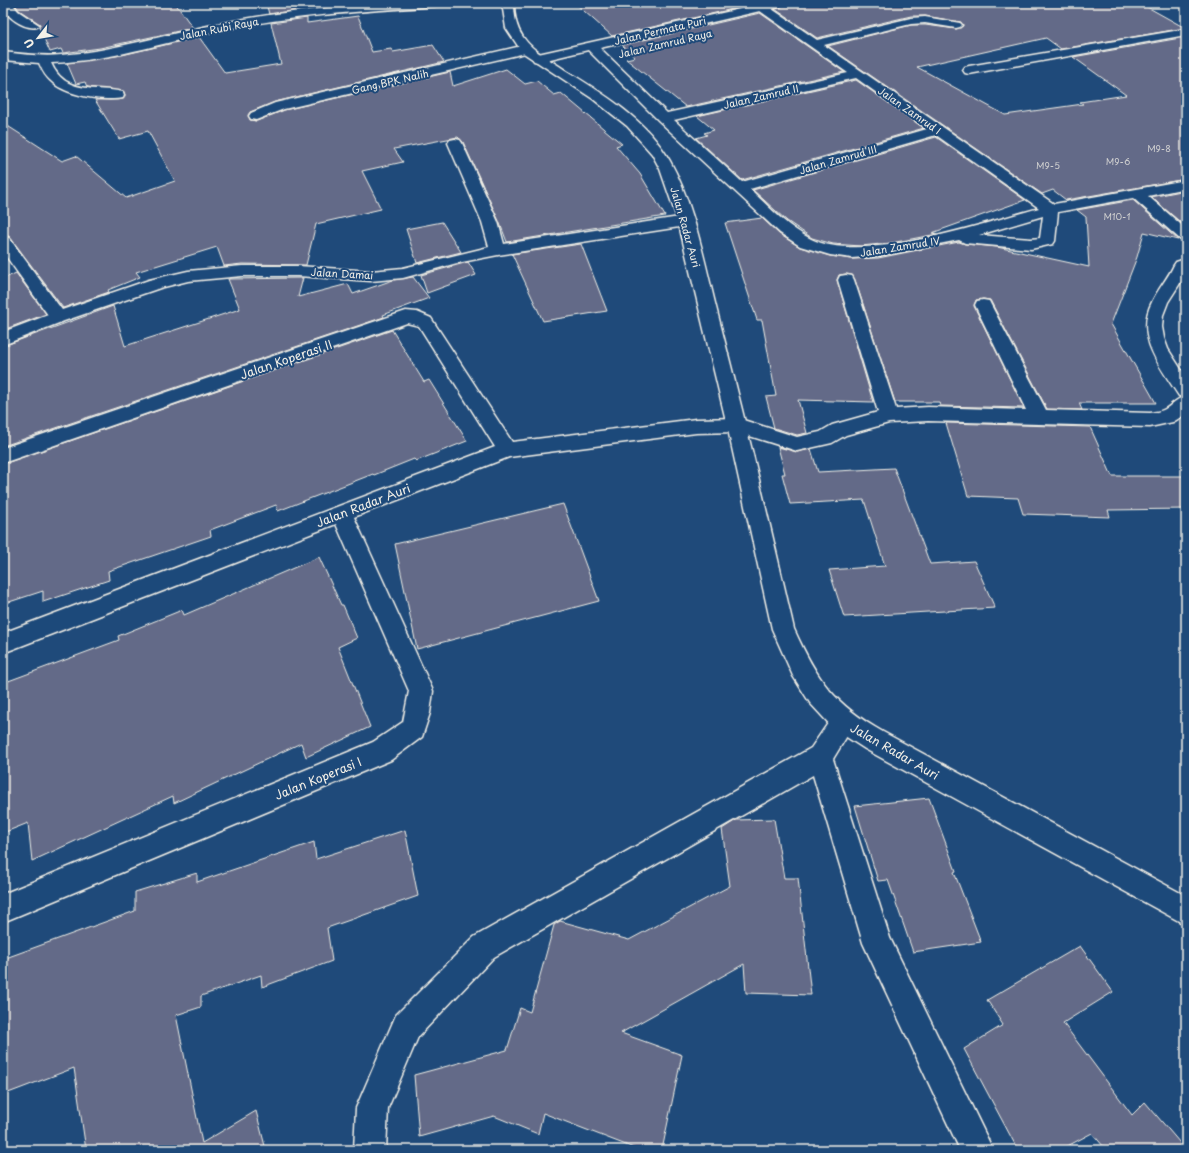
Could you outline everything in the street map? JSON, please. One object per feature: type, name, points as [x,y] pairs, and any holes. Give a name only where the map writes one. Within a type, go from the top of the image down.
[{"type":"street","points":[[6,3],[8,8],[16,16],[33,25]]},
{"type":"street","name":"Jalan Rubi Raya","points":[[3,56],[44,60],[70,58],[223,26],[264,19],[320,12],[438,3]]},
{"type":"street","name":"Jalan Radar Auri","points":[[508,3],[511,27],[515,37],[625,117],[650,142],[666,168],[686,221],[737,425],[783,629],[810,684],[825,705],[861,733],[906,759],[1186,911]]},
{"type":"street","name":"Jalan Permata Puri","points":[[547,60],[596,54],[767,14],[783,3]]},
{"type":"street","name":"Jalan Zamrud I","points":[[767,14],[858,74],[1051,209]]},
{"type":"street","points":[[814,44],[911,21],[925,20],[956,25]]},
{"type":"street","points":[[969,70],[1186,32]]},
{"type":"street","name":"Jalan Zamrud Raya","points":[[596,54],[619,54]]},
{"type":"street","name":"Jalan Zamrud IV","points":[[596,54],[738,188],[785,230],[806,243],[830,250],[852,253],[878,251],[954,237],[1051,209],[1186,184]]},
{"type":"street","points":[[44,60],[47,70],[66,86],[81,92],[118,95]]},
{"type":"street","name":"Gang BPK Nalih","points":[[256,116],[280,106],[547,60]]},
{"type":"street","name":"Jalan Zamrud II","points":[[664,118],[858,74]]},
{"type":"street","name":"Jalan Zamrud III","points":[[738,188],[938,130]]},
{"type":"street","points":[[455,142],[490,222],[498,250]]},
{"type":"street","points":[[1136,193],[1186,237]]},
{"type":"street","points":[[954,237],[1040,244],[1047,241],[1051,209]]},
{"type":"street","name":"Jalan Damai","points":[[3,338],[58,317],[155,284],[188,276],[256,271],[298,271],[371,276],[403,274],[455,259],[498,250],[686,221]]},
{"type":"street","points":[[3,241],[58,317]]},
{"type":"street","points":[[1182,265],[1179,273],[1161,300],[1155,313],[1153,326],[1154,338],[1158,349],[1186,391]]},
{"type":"street","points":[[846,280],[889,416]]},
{"type":"street","points":[[983,305],[1039,416]]},
{"type":"street","name":"Jalan Koperasi II","points":[[3,456],[406,317],[417,318],[425,322],[507,450]]},
{"type":"street","points":[[737,425],[797,444],[825,438],[839,430],[889,416],[928,414],[1150,420],[1166,419],[1178,412],[1186,404]]},
{"type":"street","name":"Jalan Radar Auri","points":[[3,643],[507,450],[696,426],[737,425]]},
{"type":"street","name":"Jalan Koperasi I","points":[[3,908],[382,752],[413,729],[418,713],[421,691],[342,514]]},
{"type":"street","points":[[370,1150],[372,1108],[407,1026],[484,947],[820,758],[844,721]]},
{"type":"street","points":[[820,758],[877,943],[977,1150]]},
{"type":"building","points":[[14,3],[175,3],[193,28],[100,48],[63,53],[61,49],[50,52],[39,27],[40,24],[19,10]]},
{"type":"building","points":[[266,3],[307,3],[307,9],[269,14]]},
{"type":"building","points":[[575,3],[760,3],[612,36]]},
{"type":"building","points":[[783,3],[1140,3],[1185,28],[1061,49],[1046,38],[917,67],[1005,115],[1083,104],[1080,102],[1126,95],[1073,57],[1186,37],[1186,179],[1066,200],[1053,190],[1042,194],[828,46],[911,25],[925,25],[956,29],[963,26],[961,22],[925,16],[911,16],[817,38],[775,9],[781,7]]},
{"type":"building","points":[[760,13],[844,72],[686,107],[626,59],[635,57],[622,45]]},
{"type":"building","points":[[358,16],[372,52],[391,49],[393,52],[433,45],[444,62],[275,102],[250,112],[248,115],[250,120],[257,121],[284,110],[450,72],[453,86],[506,69],[525,84],[537,81],[554,95],[561,93],[622,144],[616,146],[640,174],[665,216],[507,242],[463,142],[458,137],[394,149],[403,162],[362,171],[381,209],[316,224],[306,265],[242,264],[224,266],[217,247],[136,272],[140,277],[108,290],[109,292],[63,308],[10,237],[3,233],[3,123],[62,161],[76,156],[126,198],[175,181],[148,131],[119,139],[95,100],[123,99],[125,95],[124,92],[87,87],[85,82],[76,84],[67,63],[122,55],[199,37],[225,73],[281,64],[271,23],[307,18],[307,23]]},
{"type":"building","points":[[856,80],[924,128],[742,180],[696,138],[707,135],[704,133],[714,130],[697,116]]},
{"type":"building","points":[[936,137],[1025,200],[932,233],[937,234],[891,243],[861,246],[833,244],[812,238],[787,221],[753,190]]},
{"type":"building","points":[[1186,190],[1186,227],[1151,197]]},
{"type":"building","points":[[1133,200],[1178,240],[1144,232],[1137,257],[1111,324],[1156,403],[1079,403],[1082,410],[1047,409],[990,300],[983,299],[976,300],[974,306],[1024,408],[940,406],[939,402],[895,402],[855,280],[852,275],[846,274],[839,275],[837,280],[873,402],[798,400],[807,433],[797,435],[774,428],[766,397],[776,396],[762,320],[757,320],[725,223],[762,218],[779,234],[800,247],[830,256],[852,259],[878,258],[959,242],[965,244],[997,247],[1089,267],[1086,217],[1077,210]]},
{"type":"building","points":[[442,222],[461,252],[417,263],[406,229]]},
{"type":"building","points":[[581,244],[607,311],[543,321],[512,254]]},
{"type":"building","points":[[468,262],[476,275],[427,293],[421,275]]},
{"type":"building","points":[[16,273],[46,314],[3,330],[3,279]]},
{"type":"building","points":[[413,277],[429,298],[383,315],[384,317],[3,446],[3,346],[113,306],[125,346],[240,309],[228,279],[303,278],[298,297],[348,284],[353,294],[393,280]]},
{"type":"building","points":[[392,330],[424,382],[429,380],[467,441],[416,461],[414,459],[374,475],[373,474],[278,511],[276,505],[210,530],[211,536],[108,571],[109,580],[43,602],[43,591],[3,604],[3,464]]},
{"type":"building","points":[[946,423],[1090,427],[1112,476],[1186,476],[1186,509],[1108,510],[1110,517],[1023,514],[1018,498],[968,496]]},
{"type":"building","points":[[778,447],[797,452],[811,449],[818,472],[894,468],[930,564],[974,561],[995,608],[844,617],[829,570],[885,566],[864,500],[790,504],[782,474],[785,474]]},
{"type":"building","points":[[563,504],[599,601],[417,649],[395,544]]},
{"type":"building","points":[[319,557],[341,605],[343,605],[357,638],[338,647],[370,727],[306,757],[301,743],[174,803],[173,796],[32,861],[28,823],[3,833],[3,683],[119,640],[118,636],[182,610],[184,615]]},
{"type":"building","points":[[929,798],[956,871],[954,872],[981,942],[913,952],[888,880],[878,881],[855,806]]},
{"type":"building","points":[[774,819],[784,878],[798,878],[811,995],[746,993],[744,964],[621,1033],[682,1055],[662,1150],[639,1150],[543,1113],[538,1134],[494,1116],[419,1137],[414,1075],[507,1050],[520,1008],[530,1012],[554,925],[560,921],[629,940],[730,886],[722,829],[736,820]]},
{"type":"building","points":[[405,830],[418,896],[327,928],[332,961],[262,987],[261,975],[201,996],[201,1007],[176,1015],[202,1143],[256,1111],[266,1150],[86,1150],[74,1068],[3,1095],[3,959],[135,911],[135,892],[197,873],[197,882],[314,842],[316,859]]},
{"type":"building","points":[[1080,946],[1113,992],[1063,1023],[1132,1115],[1145,1102],[1186,1150],[1100,1150],[1104,1147],[1092,1133],[1060,1150],[1018,1150],[964,1049],[1003,1025],[987,1000]]}]
